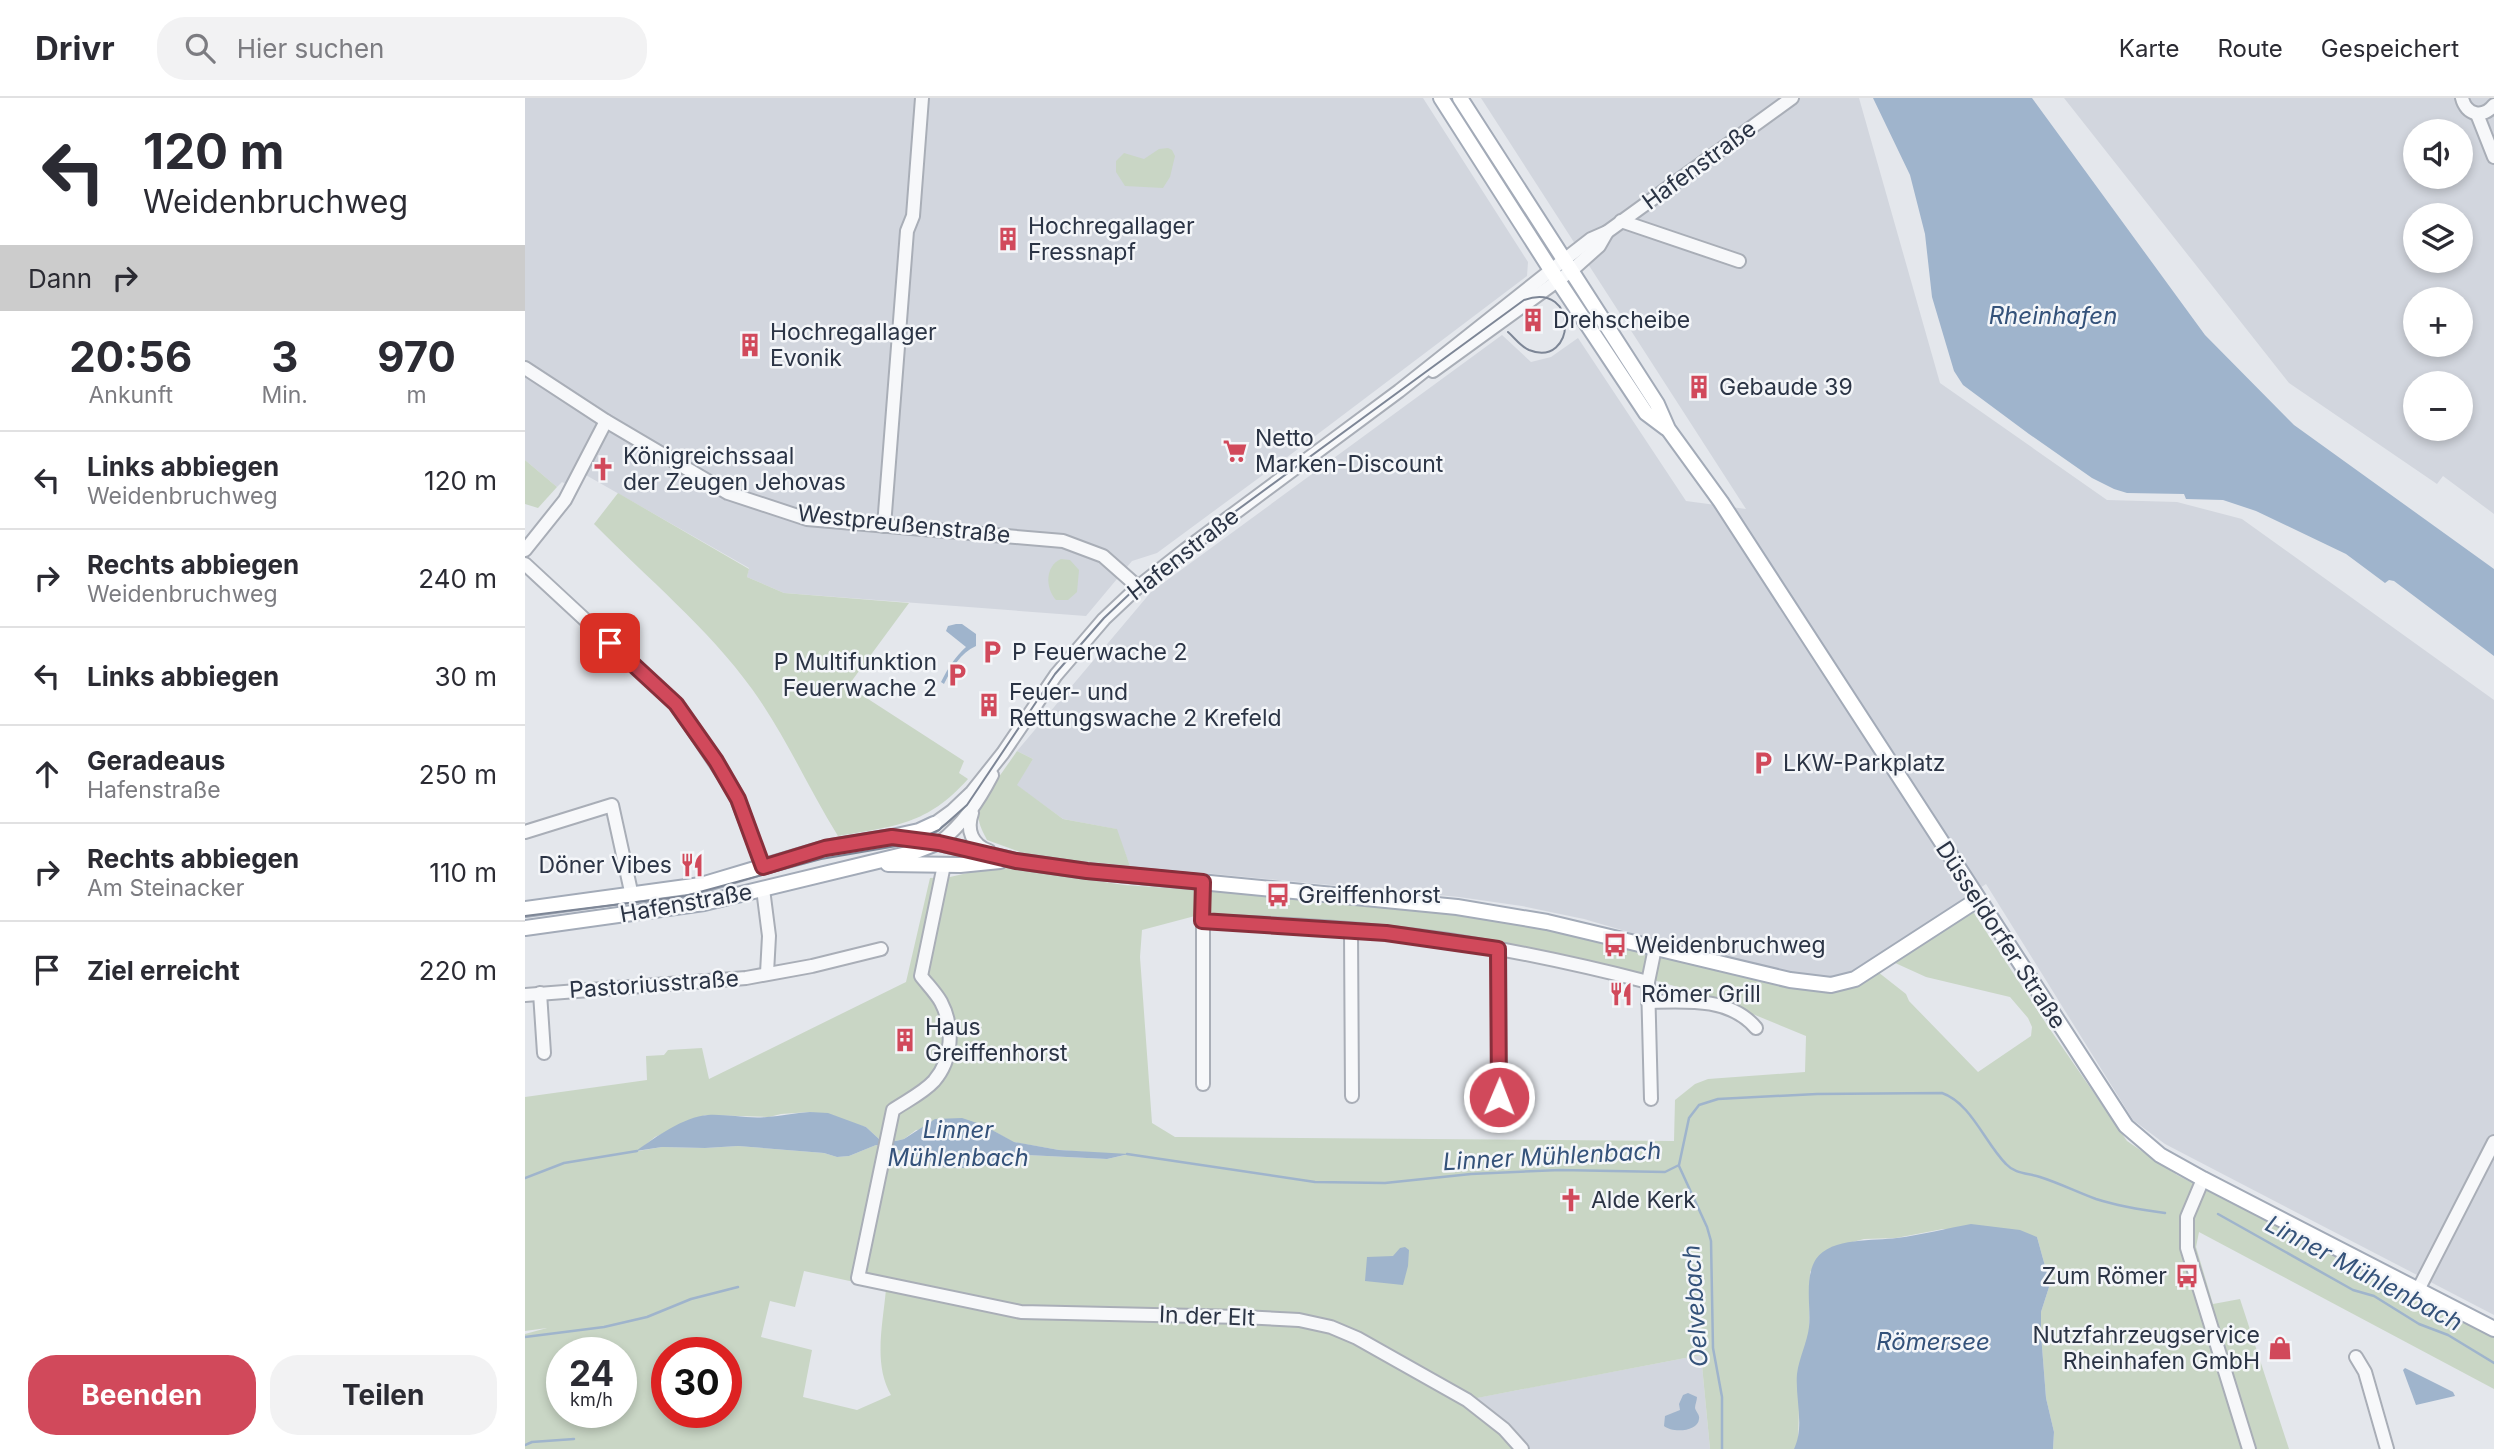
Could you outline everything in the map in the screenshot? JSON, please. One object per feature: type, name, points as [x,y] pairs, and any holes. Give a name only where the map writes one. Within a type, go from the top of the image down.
[{"type":"main road","name":"Düsseldorfer Straße","points":[[1441,98],[1646,413],[1668,429]]},
{"type":"main road","name":"Düsseldorfer Straße","points":[[1460,98],[1657,404],[1668,429],[1721,502],[2126,1126],[2160,1155],[2203,1179],[2494,1329]]},
{"type":"main road","name":"Hafenstraße","points":[[525,909],[701,885],[825,848],[892,837],[919,831],[934,824]]},
{"type":"main road","points":[[892,837],[975,847],[1016,861],[1087,871],[1457,907],[1547,922],[1790,980],[1817,984],[1841,983],[1854,979],[1977,900]]},
{"type":"main road","name":"Hafenstraße","points":[[525,928],[673,909],[911,853],[939,843]]},
{"type":"main road","points":[[851,866],[1016,861]]},
{"type":"street","points":[[884,526],[905,244],[913,216],[922,98]]},
{"type":"street","name":"Hafenstraße","points":[[934,824],[972,792],[1003,753],[1056,675],[1137,587],[1567,266],[1599,246],[1607,232],[1621,221],[1792,98]]},
{"type":"street","points":[[2462,98],[2469,111],[2477,114],[2489,111],[2494,105]]},
{"type":"street","points":[[2477,114],[2494,157]]},
{"type":"street","points":[[1621,221],[1739,261]]},
{"type":"street","name":"Westpreußenstraße","points":[[525,368],[607,421],[728,493],[807,519],[1063,541],[1103,556],[1137,587]]},
{"type":"street","points":[[525,550],[565,500],[607,421]]},
{"type":"street","points":[[525,564],[676,704],[734,790],[763,867]]},
{"type":"street","name":"Hafenstraße","points":[[939,843],[964,821],[977,803],[1003,753]]},
{"type":"street","points":[[967,864],[973,860],[975,847],[969,822],[977,803]]},
{"type":"street","points":[[525,832],[612,805],[632,896]]},
{"type":"street","name":"In der Elt","points":[[944,865],[921,976],[941,1003],[949,1029],[950,1049],[944,1066],[933,1082],[893,1110],[857,1278],[1021,1312],[1242,1317],[1299,1320],[1331,1327],[1357,1338],[1467,1400],[1504,1429],[1522,1449]]},
{"type":"street","points":[[1203,882],[1203,1084]]},
{"type":"street","name":"Pastoriusstraße","points":[[763,889],[769,936],[767,973]]},
{"type":"street","points":[[1202,921],[1447,940],[1571,962],[1648,982]]},
{"type":"street","points":[[1351,931],[1352,1096]]},
{"type":"street","points":[[1649,947],[1651,1099]]},
{"type":"street","name":"Pastoriusstraße","points":[[525,995],[722,981],[812,966],[881,949]]},
{"type":"street","points":[[1498,949],[1499,1097]]},
{"type":"street","name":"Pastoriusstraße","points":[[540,993],[544,1053]]},
{"type":"street","points":[[1648,1002],[1705,1001],[1747,1017],[1756,1028]]},
{"type":"street","points":[[2418,1290],[2494,1142]]},
{"type":"street","points":[[2203,1179],[2187,1217],[2187,1248],[2249,1449]]},
{"type":"street","points":[[2356,1357],[2365,1372],[2387,1449]]},
{"type":"shaded area","points":[[525,98],[1423,98],[1528,262],[1527,276],[1157,553],[1132,561],[1086,616],[784,593],[747,577],[749,568],[577,470],[568,485],[562,482],[557,487],[525,460]]},
{"type":"shaded area","points":[[1481,98],[1859,98],[1940,383],[2107,500],[2177,502],[2242,519],[2494,700],[2494,1315],[2165,1144],[2133,1120],[1986,884],[1845,978],[1824,980],[1794,977],[1584,919],[1522,906],[1459,897],[1130,866],[1116,829],[1063,819],[1016,785],[1033,759],[1017,751],[1151,592],[1502,335],[1531,362],[1551,357],[1578,338],[1686,501],[1746,509]]},
{"type":"shaded area","points":[[2064,98],[2494,98],[2494,514],[2443,476],[2437,484],[2289,383]]},
{"type":"shaded area","points":[[1701,1355],[1710,1449],[1526,1449],[1471,1399]]},
{"type":"green space","points":[[1168,148],[1175,156],[1170,177],[1163,188],[1125,186],[1116,172],[1116,161],[1124,153],[1144,159],[1159,149]]},
{"type":"green space","points":[[525,460],[557,487],[538,508],[525,504]]},
{"type":"green space","points":[[618,493],[749,569],[747,577],[784,593],[909,603],[848,686],[964,761],[959,773],[968,779],[953,794],[924,815],[893,826],[838,836],[776,725],[735,667],[697,624],[594,524]]},
{"type":"green space","points":[[1061,559],[1070,560],[1079,570],[1077,592],[1068,600],[1056,600],[1050,590],[1049,572]]},
{"type":"green space","points":[[1017,751],[1033,759],[1017,785],[1063,819],[1117,829],[1130,866],[1031,856],[987,840],[979,820],[981,807]]},
{"type":"green space","points":[[998,866],[1124,885],[1196,890],[1207,906],[1211,889],[1504,918],[1827,989],[1878,972],[1906,994],[1909,1001],[1978,1072],[2031,1036],[2032,1027],[2028,1018],[2010,997],[1926,977],[1893,962],[1972,910],[2127,1141],[2177,1175],[2494,1338],[2494,1389],[2199,1232],[2196,1247],[2213,1304],[2240,1299],[2289,1449],[2053,1449],[2054,1432],[2046,1398],[2041,1334],[2041,1312],[2050,1284],[2037,1237],[1943,1229],[1896,1238],[1864,1239],[1830,1248],[1810,1272],[1809,1330],[1799,1408],[1798,1442],[1794,1449],[1710,1449],[1701,1355],[1472,1399],[1526,1449],[525,1449],[525,1334],[547,1328],[525,1331],[525,1097],[647,1080],[646,1056],[664,1055],[668,1050],[702,1048],[709,1079],[906,982],[930,878],[950,877]],"holes":[[[1210,912],[1447,934],[1574,957],[1709,996],[1806,1036],[1805,1072],[1708,1079],[1695,1084],[1675,1100],[1674,1141],[1175,1137],[1152,1123],[1140,957],[1142,930]],[[810,1112],[866,1127],[879,1139],[896,1141],[904,1139],[916,1130],[983,1125],[1013,1142],[1059,1150],[1125,1155],[1107,1159],[1027,1155],[1006,1162],[946,1168],[893,1148],[876,1145],[849,1156],[837,1157],[824,1153],[738,1146],[662,1147],[638,1151],[655,1137],[705,1115],[769,1117]],[[804,1271],[886,1289],[881,1357],[885,1383],[891,1395],[857,1410],[803,1397],[812,1350],[761,1337],[770,1301],[795,1307]]]},
{"type":"water","name":"Rheinhafen","points":[[1873,98],[2032,98],[2205,335],[2294,425],[2494,569],[2494,656],[2394,581],[2385,583],[2346,554],[2256,511],[2223,500],[2186,499],[2184,494],[2127,493],[2092,478],[1963,385],[1954,371],[1932,297],[1925,234],[1910,175]]},
{"type":"water","points":[[962,624],[976,634],[976,646],[961,657],[944,684],[941,682],[946,672],[966,647],[946,631],[948,626]]},
{"type":"water","name":"Linner Mühlenbach","points":[[828,1113],[866,1127],[879,1139],[904,1139],[935,1119],[962,1118],[983,1125],[1014,1142],[1059,1150],[1129,1154],[1107,1159],[1027,1155],[976,1168],[946,1168],[893,1148],[876,1145],[849,1156],[837,1157],[824,1153],[738,1146],[662,1147],[636,1151],[670,1128],[689,1119],[708,1115],[760,1117]]},
{"type":"water","name":"Römersee","points":[[1971,1224],[2020,1230],[2037,1237],[2050,1284],[2041,1312],[2041,1334],[2046,1398],[2054,1432],[2053,1449],[1794,1449],[1799,1431],[1797,1374],[1809,1327],[1809,1283],[1816,1259],[1823,1252],[1842,1243],[1906,1237]]},
{"type":"water","points":[[1400,1248],[1409,1250],[1403,1285],[1365,1281],[1367,1257],[1393,1256]]},
{"type":"water","points":[[2405,1368],[2453,1392],[2455,1396],[2416,1405],[2403,1370]]},
{"type":"water","points":[[1688,1393],[1697,1397],[1695,1408],[1699,1416],[1698,1423],[1684,1430],[1673,1430],[1664,1426],[1665,1416],[1680,1410],[1679,1404],[1683,1395]]},
{"type":"waterway","name":"Linner Mühlenbach","points":[[1127,1154],[1315,1182],[1385,1183],[1471,1174],[1560,1170],[1665,1172],[1679,1165],[1689,1118],[1699,1105],[1718,1099],[1817,1094],[1942,1093],[1961,1105],[1998,1155],[2013,1170],[2047,1179],[2104,1201],[2165,1213]]},
{"type":"waterway","name":"Linner Mühlenbach","points":[[525,1178],[564,1163],[637,1151]]},
{"type":"waterway","name":"Oelvebach","points":[[1679,1166],[1711,1241],[1713,1348],[1722,1397],[1722,1449]]},
{"type":"waterway","name":"Linner Mühlenbach","points":[[2218,1214],[2353,1290],[2374,1296],[2419,1324],[2448,1335],[2494,1363]]},
{"type":"waterway","points":[[525,1337],[604,1327],[647,1317],[691,1299],[738,1287]]},
{"type":"waterway","points":[[525,1445],[532,1442],[574,1439]]},
{"type":"tram line","points":[[525,916],[685,896],[821,859],[908,844],[939,830],[967,805],[1055,674],[1104,618],[1138,586],[1184,549],[1524,300],[1542,297],[1555,302],[1563,312],[1563,337],[1556,347],[1545,352],[1529,350],[1508,332]]},
{"type":"place","name":"Hochregallager Fressnapf","points":[[1008,239]]},
{"type":"place","name":"Drehscheibe","points":[[1533,320]]},
{"type":"place","name":"Hochregallager Evonik","points":[[750,345]]},
{"type":"place","name":"Gebaude 39","points":[[1699,387]]},
{"type":"place","name":"Netto Marken-Discount","points":[[1235,451]]},
{"type":"place","name":"Königreichssaal der Zeugen Jehovas","points":[[603,469]]},
{"type":"place","name":"P Feuerwache 2","points":[[992,652]]},
{"type":"place","name":"P Multifunktion Feuerwache 2","points":[[957,675]]},
{"type":"place","name":"Feuer- und Rettungswache 2 Krefeld","points":[[989,705]]},
{"type":"place","name":"LKW-Parkplatz","points":[[1763,763]]},
{"type":"place","name":"Döner Vibes","points":[[692,865]]},
{"type":"place","name":"Greiffenhorst","points":[[1278,895]]},
{"type":"place","name":"Weidenbruchweg","points":[[1615,945]]},
{"type":"place","name":"Römer Grill","points":[[1621,994]]},
{"type":"place","name":"Haus Greiffenhorst","points":[[905,1040]]},
{"type":"place","name":"Alde Kerk","points":[[1571,1200]]},
{"type":"place","name":"Zum Römer","points":[[2187,1276]]},
{"type":"place","name":"Nutzfahrzeugservice Rheinhafen GmbH","points":[[2280,1348]]},
{"type":"route","points":[[610,643],[676,704],[716,761],[738,799],[763,867],[825,848],[892,837],[939,843],[1016,861],[1203,882],[1202,921],[1386,933],[1498,949],[1499,1097]]}]
